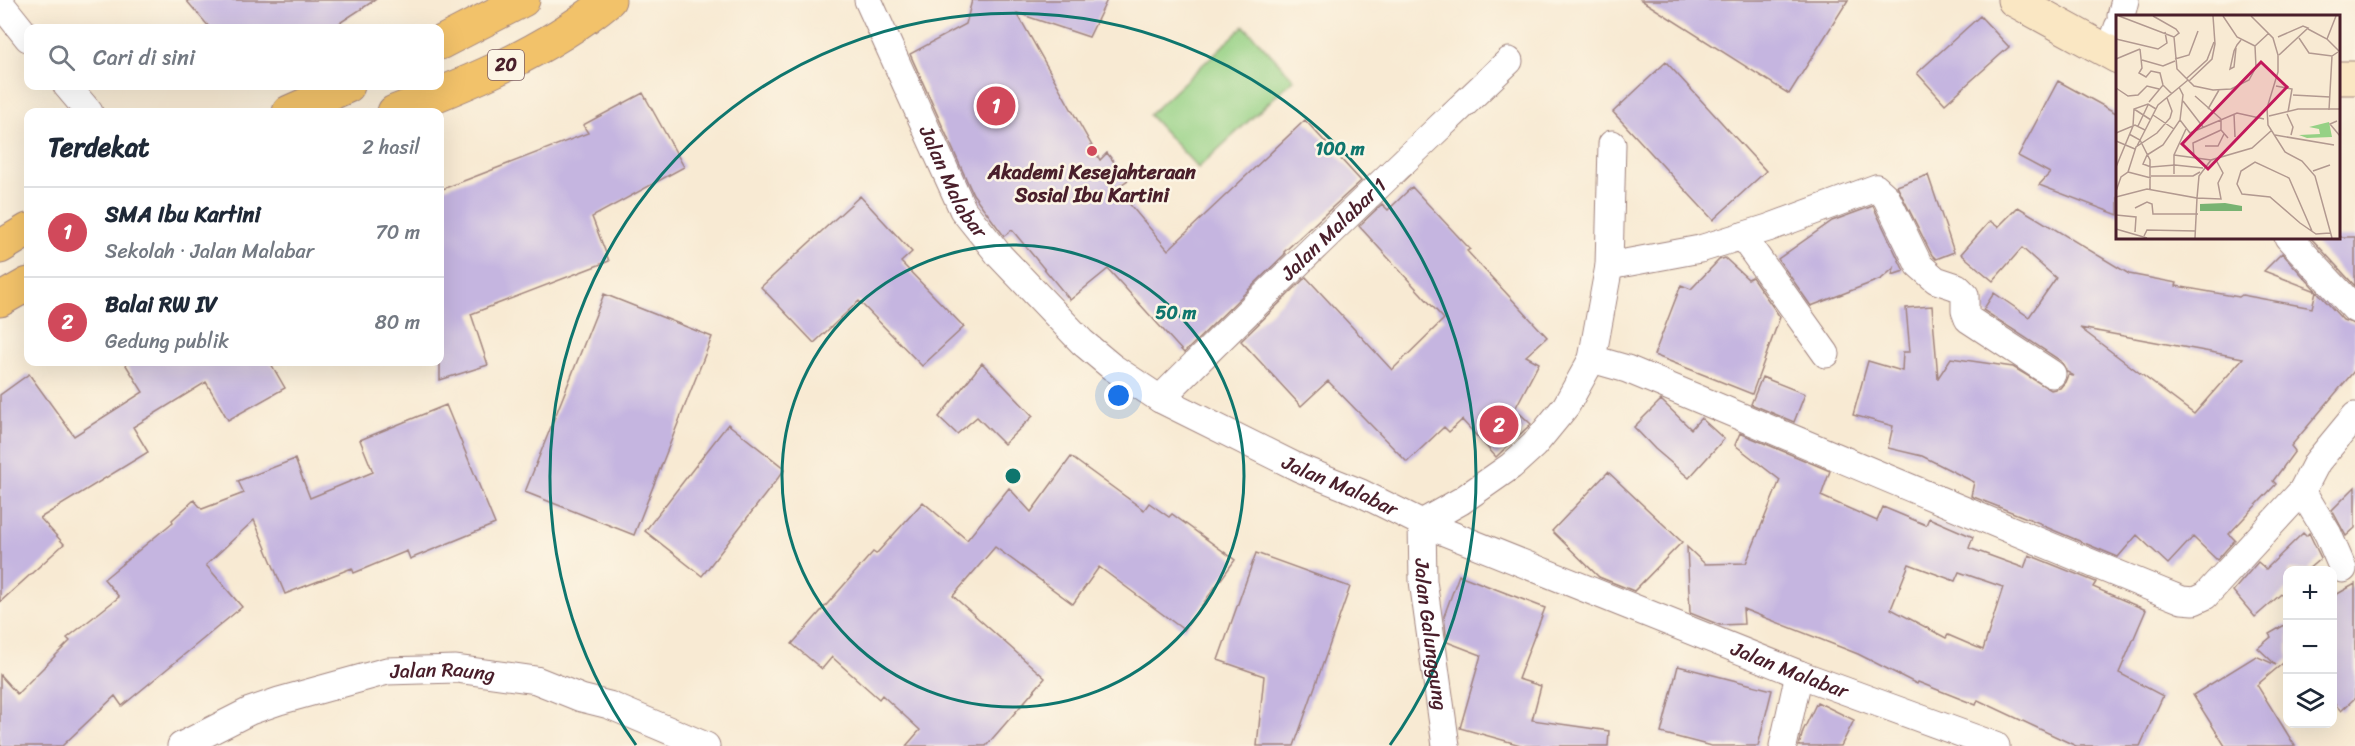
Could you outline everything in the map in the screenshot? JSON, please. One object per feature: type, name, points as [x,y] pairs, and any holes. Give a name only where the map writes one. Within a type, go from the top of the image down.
[{"type":"highway","name":"20","points":[[444,42],[523,0]]},
{"type":"highway","name":"20","points":[[404,108],[515,62],[558,36],[609,0]]},
{"type":"highway","points":[[298,108],[339,90]]},
{"type":"highway","points":[[0,247],[24,232]]},
{"type":"highway","points":[[0,300],[24,286]]},
{"type":"main road","points":[[2014,0],[2115,46]]},
{"type":"street","name":"Jalan Malabar","points":[[868,0],[963,210],[1000,256],[1082,342],[1112,367],[1160,399],[1299,468],[1361,493],[1422,523],[1799,674],[1996,746]]},
{"type":"street","points":[[2121,15],[2125,0]]},
{"type":"street","points":[[0,3],[24,33]]},
{"type":"street","name":"Jalan Malabar 1","points":[[1160,399],[1255,303],[1304,259],[1509,61]]},
{"type":"street","points":[[70,90],[86,108]]},
{"type":"street","points":[[1422,523],[1461,501],[1511,466],[1534,445],[1566,406],[1592,358],[1609,266],[1612,144]]},
{"type":"street","points":[[1609,266],[1700,249],[1876,188],[1886,197],[1919,265],[1936,280],[1957,287],[1965,295],[1965,311],[1968,319],[2052,374]]},
{"type":"street","points":[[1742,236],[1826,354]]},
{"type":"street","points":[[2289,238],[2355,309]]},
{"type":"street","points":[[1592,358],[1627,369],[1873,471],[1948,505],[2182,600],[2194,601],[2205,596],[2302,491],[2317,462],[2355,416]]},
{"type":"street","points":[[2302,491],[2328,534],[2343,570]]},
{"type":"street","name":"Jalan Galunggung","points":[[1422,523],[1423,581],[1446,746]]},
{"type":"street","name":"Jalan Raung","points":[[181,746],[250,711],[279,701],[387,671],[456,669],[536,681],[581,698],[609,705],[706,746]]},
{"type":"street","points":[[1783,746],[1799,674]]},
{"type":"green space","points":[[1244,26],[1294,79],[1198,168],[1149,115]]},
{"type":"building","points":[[186,0],[375,0],[338,24],[207,24]]},
{"type":"building","points":[[972,0],[1107,0],[1089,37],[1017,13],[1100,160],[1107,153],[1128,180],[1116,188],[1168,250],[1305,120],[1361,181],[1284,252],[1285,254],[1184,353],[1108,269],[1070,300],[1012,230],[1004,236],[973,194],[910,54],[966,24]]},
{"type":"building","points":[[1641,0],[1848,0],[1789,94]]},
{"type":"building","points":[[1980,16],[2009,47],[1945,104],[1917,73]]},
{"type":"building","points":[[1666,62],[1766,171],[1713,220],[1613,112]]},
{"type":"building","points":[[2058,81],[2116,113],[2116,214],[2039,185],[2050,173],[2018,156]]},
{"type":"building","points":[[643,93],[684,167],[592,217],[609,261],[471,314],[488,365],[440,380],[440,366],[444,366],[444,188],[588,133],[583,125]]},
{"type":"building","points":[[1928,175],[1954,252],[1936,259],[1897,186]]},
{"type":"building","points":[[1412,187],[1470,249],[1467,251],[1547,337],[1526,356],[1539,363],[1515,409],[1531,424],[1496,457],[1462,420],[1449,432],[1444,427],[1407,462],[1328,381],[1301,406],[1241,341],[1306,277],[1392,370],[1444,319],[1359,226],[1382,204],[1388,210]]},
{"type":"building","points":[[860,196],[912,252],[901,262],[964,327],[922,366],[859,301],[814,343],[761,287]]},
{"type":"building","points":[[1873,206],[1904,271],[1892,275],[1894,268],[1881,279],[1811,306],[1778,259],[1832,221]]},
{"type":"building","points":[[2018,207],[2129,274],[2177,283],[2176,286],[2312,308],[2316,291],[2264,271],[2282,253],[2343,320],[2355,324],[2355,370],[2291,446],[2295,451],[2273,481],[2276,484],[2229,534],[2235,540],[2217,560],[2193,537],[2168,564],[2137,535],[2118,557],[1971,496],[1974,482],[1922,456],[1888,448],[1893,426],[1853,415],[1868,361],[1902,371],[1903,352],[1910,352],[1906,308],[1932,306],[1938,378],[1951,358],[2013,367],[2051,390],[2060,388],[2068,375],[2074,376],[2067,372],[2061,361],[1983,310],[1994,293],[2029,317],[2056,278],[2022,248],[1993,281],[1961,254],[1990,221],[1998,227]],"holes":[[[2080,328],[2243,358],[2194,414]]]},
{"type":"building","points":[[2355,237],[2355,286],[2311,238]]},
{"type":"building","points":[[1725,258],[1748,279],[1752,277],[1780,317],[1752,394],[1654,355],[1681,285],[1691,289],[1719,260]]},
{"type":"building","points":[[604,294],[712,337],[634,535],[525,492]]},
{"type":"building","points":[[982,363],[1033,416],[1004,444],[977,417],[957,434],[939,417]]},
{"type":"building","points":[[127,366],[272,366],[285,388],[228,420],[206,382],[133,427],[148,452],[40,518],[64,544],[0,602],[0,395],[29,374],[74,436],[143,392]]},
{"type":"building","points":[[1762,377],[1805,394],[1794,422],[1751,404]]},
{"type":"building","points":[[1661,400],[1691,429],[1701,418],[1724,439],[1689,478],[1655,449],[1634,427]]},
{"type":"building","points":[[446,405],[495,524],[410,559],[407,551],[354,573],[352,568],[285,594],[254,520],[206,565],[242,607],[122,706],[115,696],[62,746],[0,746],[0,675],[17,694],[70,641],[67,638],[119,597],[104,579],[173,522],[172,520],[194,500],[202,509],[244,493],[238,481],[295,459],[310,498],[373,472],[360,440]]},
{"type":"building","points":[[728,424],[785,469],[702,576],[645,531]]},
{"type":"building","points":[[1740,433],[1830,471],[1821,496],[1877,521],[1883,507],[1926,525],[1929,518],[1973,537],[1969,548],[2024,568],[2029,555],[2096,582],[2093,587],[2146,610],[2119,673],[2163,696],[2140,746],[2076,746],[1978,700],[1976,705],[1918,682],[1917,684],[1858,654],[1743,609],[1744,624],[1720,625],[1690,613],[1687,547],[1705,564],[1746,563],[1780,480],[1735,445]],"holes":[[[1909,564],[1955,581],[1959,572],[2003,587],[1983,650],[1948,635],[1946,638],[1891,609]]]},
{"type":"building","points":[[1071,457],[1144,510],[1149,503],[1169,517],[1172,514],[1235,560],[1184,630],[1099,567],[1073,604],[995,547],[953,596],[1045,678],[986,746],[906,746],[920,730],[882,695],[879,699],[832,657],[822,669],[792,644],[873,552],[876,554],[923,502],[967,540],[1009,488],[1031,512]]},
{"type":"building","points":[[1608,472],[1682,542],[1634,591],[1599,577],[1552,531]]},
{"type":"building","points":[[2355,487],[2355,528],[2346,536],[2332,510]]},
{"type":"building","points":[[2303,533],[2306,536],[2309,533],[2321,558],[2312,566],[2283,566],[2283,592],[2255,617],[2233,591],[2258,562],[2266,569]]},
{"type":"building","points":[[1256,553],[1350,587],[1294,746],[1257,746],[1264,676],[1218,660]]},
{"type":"building","points":[[1459,575],[1545,608],[1518,679],[1541,686],[1532,720],[1609,731],[1608,746],[1524,746],[1460,728],[1481,655],[1447,642],[1444,616]]},
{"type":"building","points":[[2355,584],[2355,698],[2341,711],[2337,707],[2337,594]]},
{"type":"building","points":[[2283,626],[2283,663],[2257,685],[2295,746],[2225,746],[2193,695],[2256,656],[2276,665],[2258,648],[2271,637],[2269,634]]},
{"type":"building","points":[[1678,666],[1772,690],[1758,746],[1711,746],[1661,733]]},
{"type":"building","points":[[1817,702],[1854,720],[1841,746],[1799,746],[1803,731]]},
{"type":"place","name":"SMA Ibu Kartini","points":[[996,106]]},
{"type":"place","name":"Akademi Kesejahteraan Sosial Ibu Kartini","points":[[1092,151]]},
{"type":"place","name":"Balai RW IV","points":[[1499,425]]}]
